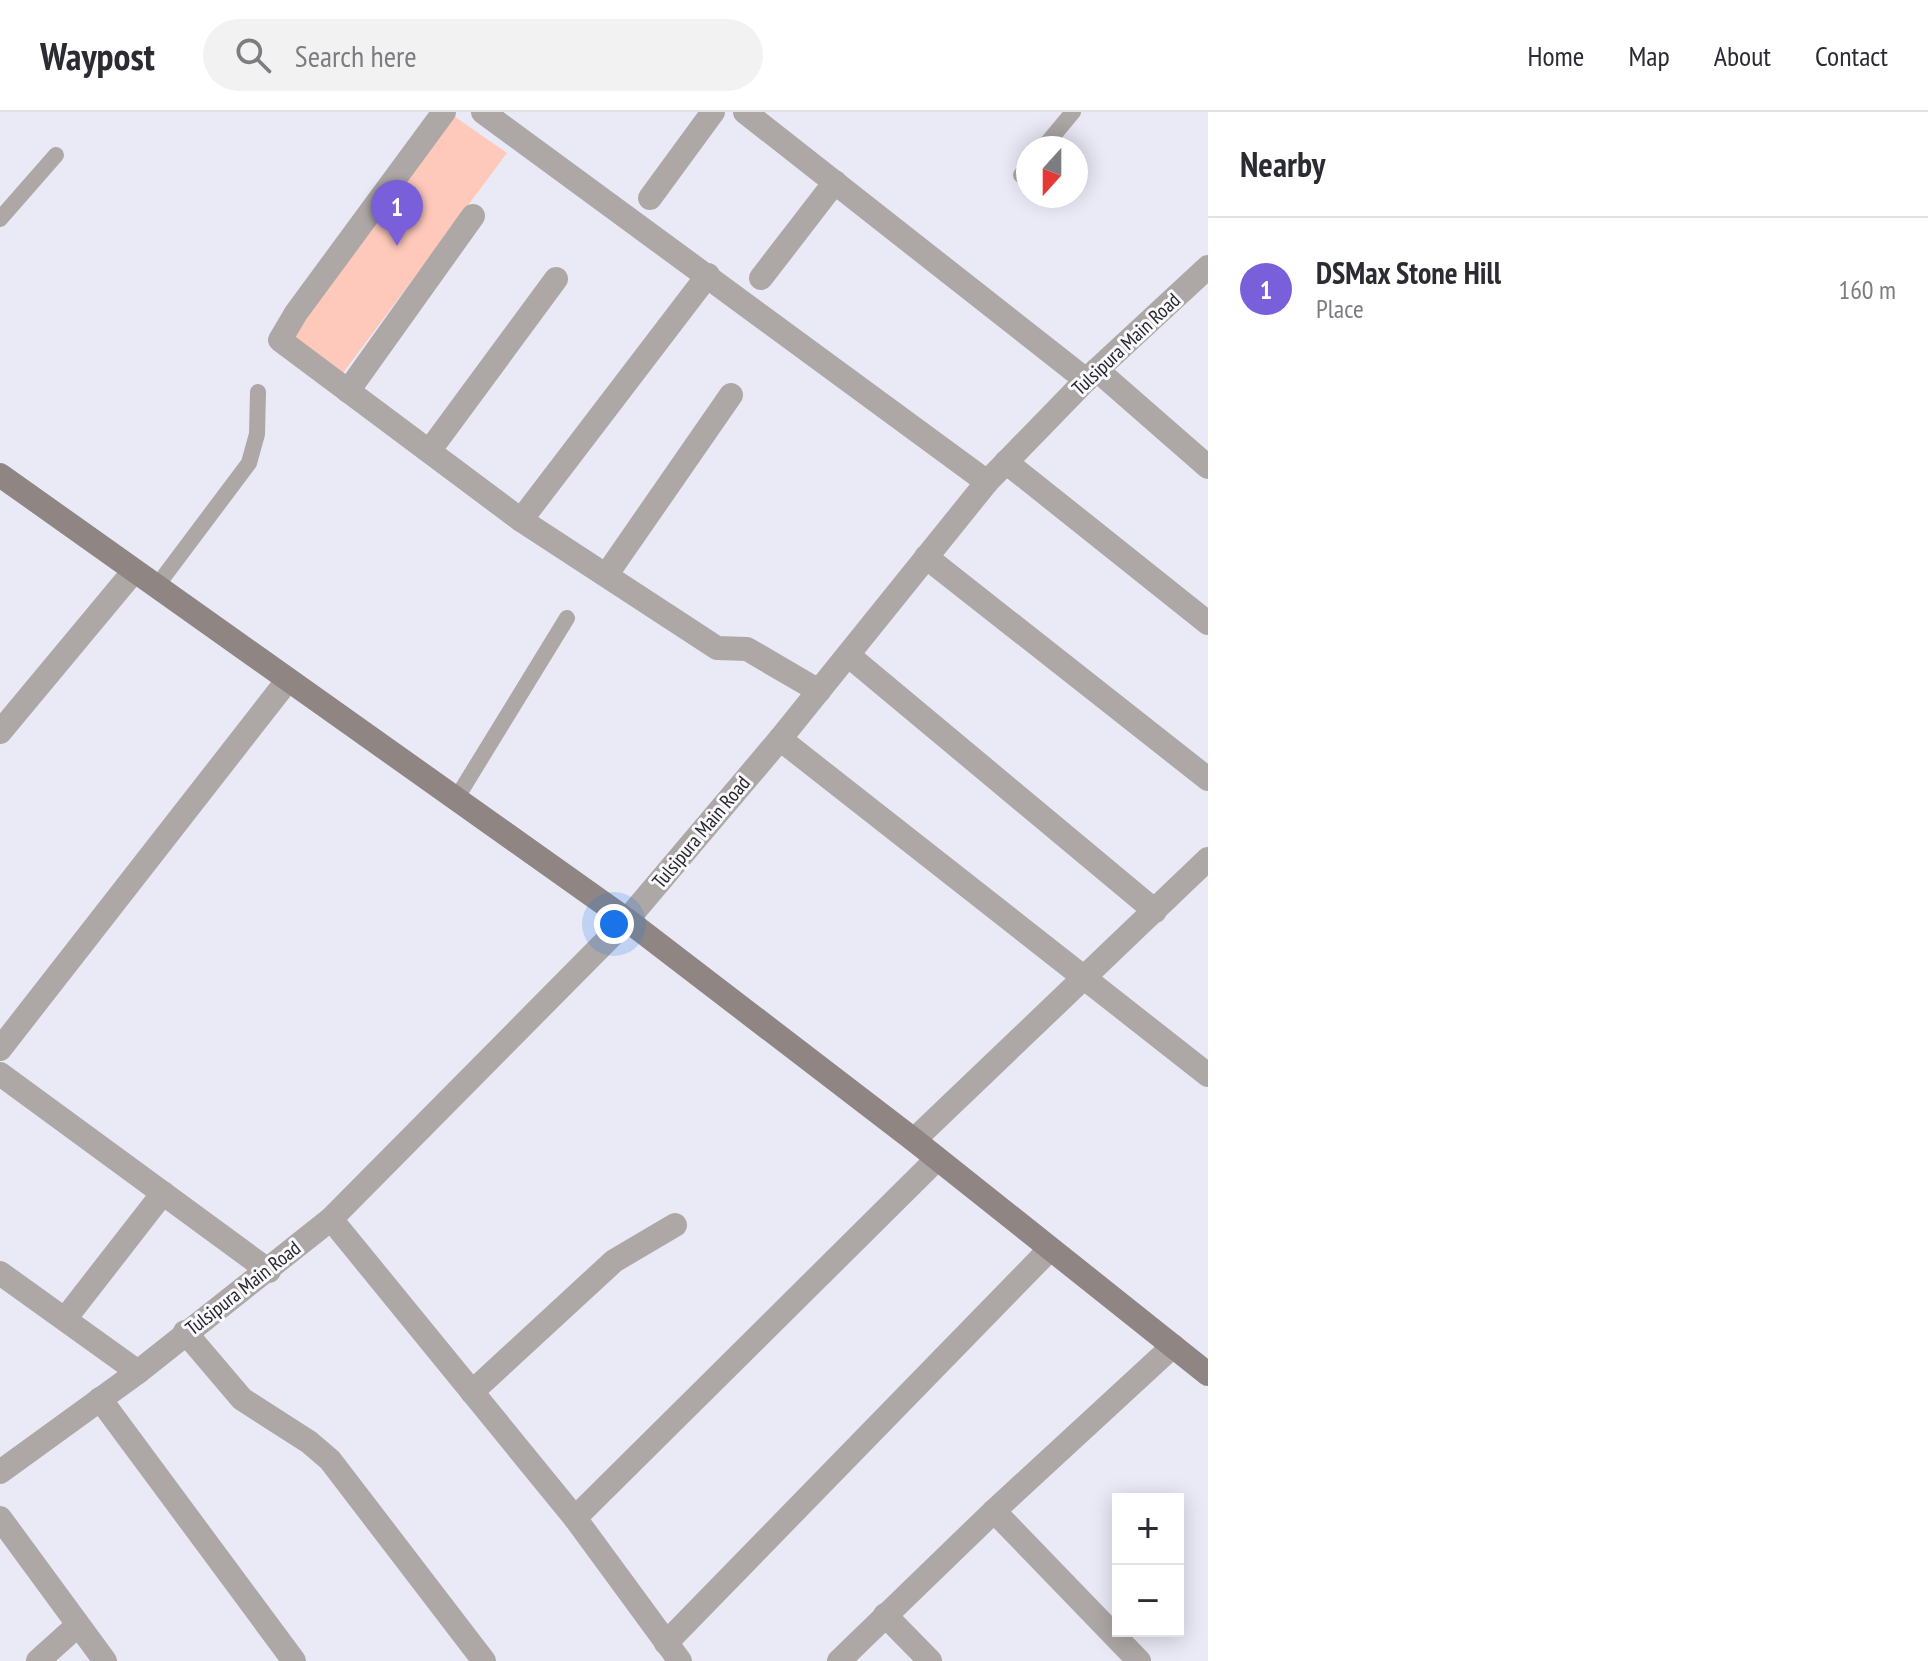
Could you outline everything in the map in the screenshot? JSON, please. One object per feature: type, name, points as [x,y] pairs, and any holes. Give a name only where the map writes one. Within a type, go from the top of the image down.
[{"type":"main road","points":[[0,475],[627,920],[914,1140],[1208,1374]]},
{"type":"street","points":[[444,112],[279,336],[283,345],[430,450],[521,520],[717,648],[747,649],[819,691]]},
{"type":"street","points":[[483,112],[987,482]]},
{"type":"street","points":[[650,198],[713,112]]},
{"type":"street","points":[[747,112],[1208,467]]},
{"type":"street","points":[[761,278],[835,182]]},
{"type":"street","points":[[348,391],[473,216]]},
{"type":"street","points":[[521,520],[708,275]]},
{"type":"street","points":[[430,450],[556,279]]},
{"type":"street","name":"Tulsipura Main Road","points":[[0,1472],[138,1372],[331,1219],[627,920],[780,739],[987,482],[1092,375],[1204,279]]},
{"type":"street","points":[[607,574],[731,395]]},
{"type":"street","points":[[1006,462],[1208,623]]},
{"type":"street","points":[[926,557],[1208,779]]},
{"type":"street","points":[[0,732],[134,571]]},
{"type":"street","points":[[848,655],[1155,911]]},
{"type":"street","points":[[0,1049],[287,681]]},
{"type":"street","points":[[780,739],[1086,976],[1208,1075]]},
{"type":"street","points":[[914,1140],[1208,859]]},
{"type":"street","points":[[0,1074],[269,1271]]},
{"type":"street","points":[[575,1518],[937,1159]]},
{"type":"street","points":[[65,1319],[163,1193]]},
{"type":"street","points":[[331,1219],[575,1518],[673,1652],[1050,1249]]},
{"type":"street","points":[[472,1392],[614,1261],[675,1225]]},
{"type":"street","points":[[0,1273],[138,1372]]},
{"type":"street","points":[[185,1332],[242,1399],[309,1442],[330,1460],[484,1661]]},
{"type":"street","points":[[839,1661],[994,1511],[1173,1346]]},
{"type":"street","points":[[100,1399],[294,1661]]},
{"type":"street","points":[[994,1511],[1139,1661]]},
{"type":"street","points":[[0,1518],[105,1661]]},
{"type":"street","points":[[885,1615],[930,1661]]},
{"type":"street","points":[[38,1661],[78,1625]]},
{"type":"lane","points":[[1053,136],[1073,112]]},
{"type":"lane","points":[[0,219],[56,155]]},
{"type":"lane","points":[[156,587],[249,463],[257,434],[258,392]]},
{"type":"lane","points":[[456,799],[567,618]]},
{"type":"building","points":[[451,114],[507,153],[340,377],[289,338]]},
{"type":"place","name":"DSMax Stone Hill","points":[[397,246]]}]
